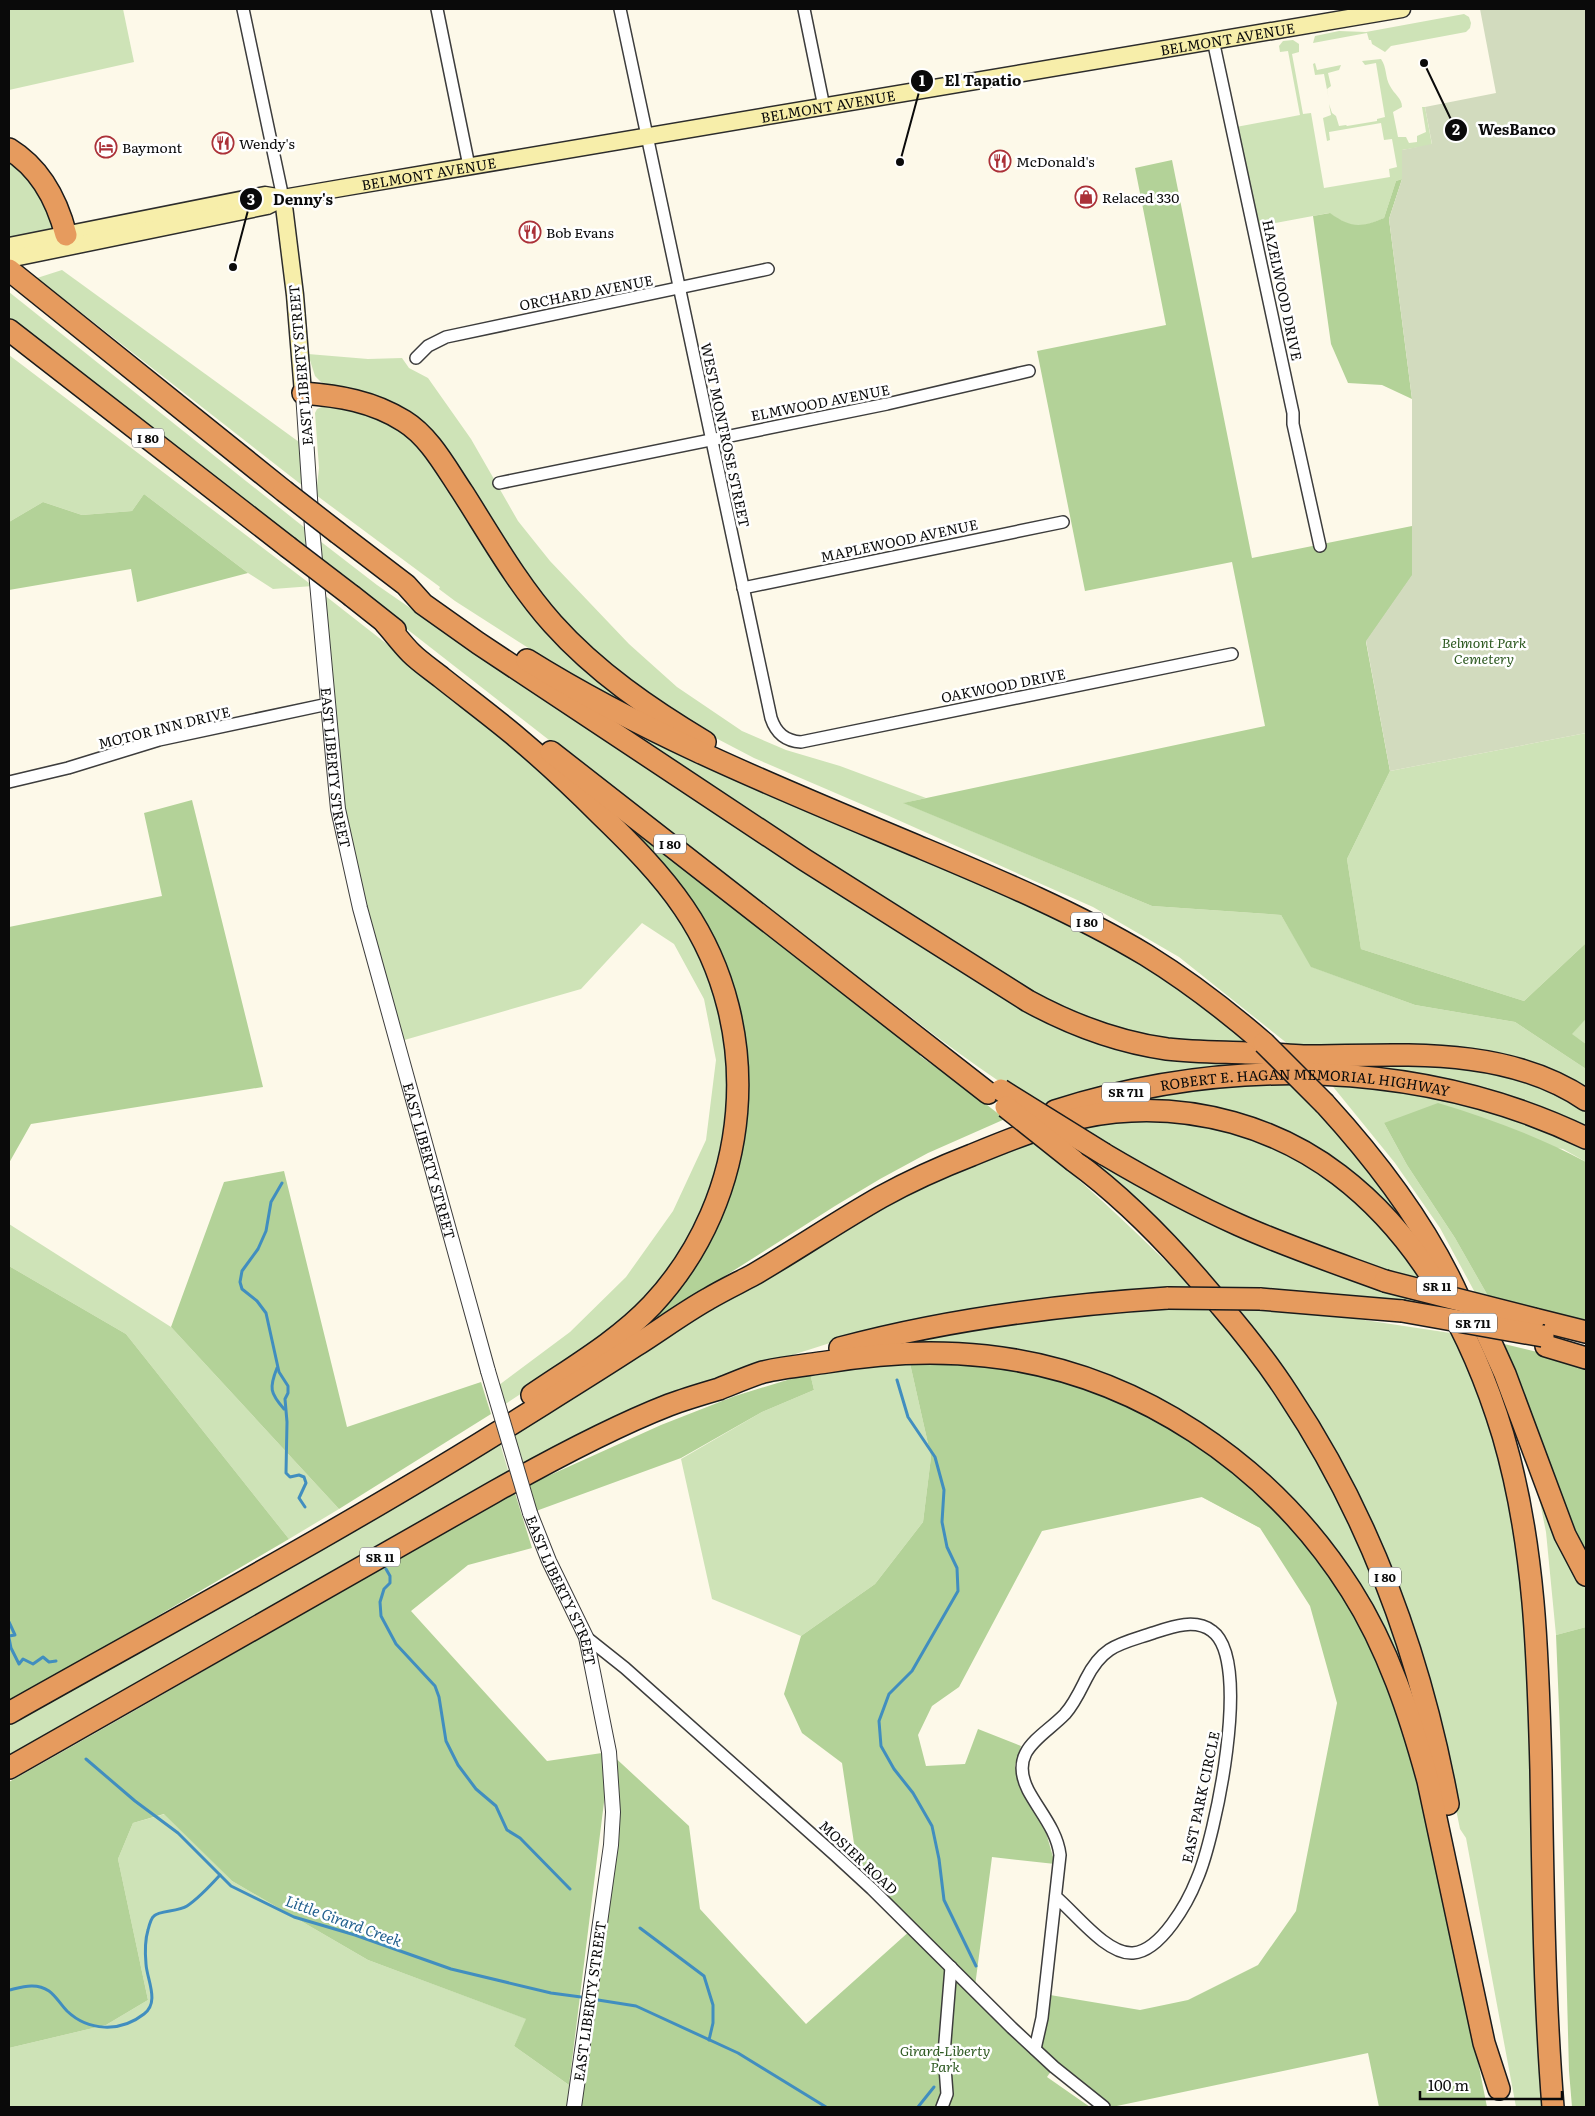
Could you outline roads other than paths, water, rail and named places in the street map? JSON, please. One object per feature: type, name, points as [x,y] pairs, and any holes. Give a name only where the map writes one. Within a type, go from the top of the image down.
[{"type":"highway","points":[[9,148],[34,170],[47,187],[60,210],[67,241]]},
{"type":"highway","name":"I 80","points":[[9,270],[284,491],[406,585],[429,595],[555,677],[618,713],[712,759],[1035,896],[1099,928],[1170,971],[1220,1006],[1331,1104],[1385,1175],[1415,1219],[1442,1264],[1481,1346],[1493,1378],[1523,1483],[1536,1552],[1545,1649],[1555,2006],[1562,2107]]},
{"type":"highway","name":"I 80","points":[[9,330],[868,999],[994,1091],[1074,1161],[1104,1183],[1150,1226],[1240,1327],[1309,1426],[1362,1524],[1403,1626],[1433,1733],[1448,1799],[1493,2042],[1500,2098]]},
{"type":"highway","points":[[9,345],[215,500],[255,522]]},
{"type":"highway","points":[[303,393],[343,397],[367,402],[406,422],[424,439],[441,460],[517,576],[553,624],[598,668],[658,713],[730,757],[869,816],[892,835]]},
{"type":"highway","points":[[406,585],[423,604],[478,643],[728,810],[977,969],[1060,1018],[1097,1033],[1166,1049],[1303,1056],[1406,1056],[1471,1059],[1508,1066],[1538,1076],[1574,1092],[1586,1100]]},
{"type":"highway","points":[[385,623],[412,654],[514,735],[601,814],[643,858],[685,909],[703,941],[721,982],[734,1029],[739,1078],[735,1136],[724,1183],[692,1252],[670,1283],[645,1312],[616,1337],[530,1398],[461,1440],[402,1489]]},
{"type":"highway","name":"ROBERT E. HAGAN MEMORIAL HIGHWAY","points":[[707,1299],[744,1270],[870,1194],[957,1148],[1057,1111],[1104,1097],[1151,1087],[1191,1081],[1270,1074],[1332,1074],[1397,1080],[1495,1102],[1586,1138]]},
{"type":"highway","points":[[994,1091],[1170,1191],[1239,1225],[1310,1254],[1541,1334],[1586,1358]]},
{"type":"highway","points":[[1331,1104],[1378,1153],[1413,1201],[1466,1290],[1505,1374],[1565,1535],[1586,1575]]},
{"type":"highway","name":"SR 11","points":[[9,1713],[489,1438],[707,1299],[750,1277],[887,1194],[928,1173],[1023,1133],[1113,1112],[1188,1113],[1218,1118],[1248,1127],[1304,1151],[1352,1185],[1374,1205],[1410,1248],[1435,1282],[1464,1332],[1485,1380],[1503,1434],[1522,1517],[1532,1588],[1537,1654],[1547,1993],[1553,2107]]},
{"type":"highway","name":"SR 711","points":[[764,1372],[850,1345],[943,1324],[1063,1306],[1168,1298],[1260,1299],[1402,1311],[1541,1334],[1586,1346]]},
{"type":"highway","points":[[1541,1334],[1586,1332]]},
{"type":"highway","name":"SR 11","points":[[9,1768],[540,1466],[668,1405],[764,1372],[869,1355],[938,1352],[986,1356],[1044,1366],[1109,1387],[1152,1406],[1183,1423],[1216,1446],[1254,1476],[1288,1508],[1324,1551],[1352,1590],[1373,1627],[1398,1687],[1418,1743],[1428,1781],[1484,2042],[1500,2098]]},
{"type":"main road","name":"BELMONT AVENUE","points":[[9,259],[67,241],[265,195],[283,198],[1402,9]]},
{"type":"main road","name":"EAST LIBERTY STREET","points":[[283,198],[295,295],[303,393]]},
{"type":"main road","name":"BELMONT AVENUE","points":[[9,246],[67,241]]},
{"type":"street","points":[[243,9],[283,198]]},
{"type":"street","points":[[437,9],[469,166]]},
{"type":"street","name":"WEST MONTROSE STREET","points":[[620,9],[771,718],[776,730],[782,736]]},
{"type":"street","points":[[804,9],[824,107]]},
{"type":"street","name":"HAZELWOOD DRIVE","points":[[1213,40],[1320,546]]},
{"type":"street","name":"ORCHARD AVENUE","points":[[416,358],[428,346],[446,337],[768,269]]},
{"type":"street","name":"ELMWOOD AVENUE","points":[[499,483],[887,404],[1029,371]]},
{"type":"street","name":"EAST LIBERTY STREET","points":[[303,393],[314,554],[338,809],[352,876],[488,1371],[530,1513],[549,1561],[586,1637],[609,1752],[613,1812],[601,1916],[574,2107]]},
{"type":"street","name":"MAPLEWOOD AVENUE","points":[[743,588],[1063,522]]},
{"type":"street","name":"OAKWOOD DRIVE","points":[[782,736],[793,742],[809,741],[1232,654]]},
{"type":"street","name":"MOTOR INN DRIVE","points":[[9,782],[68,768],[138,746],[328,704]]},
{"type":"street","name":"EAST PARK CIRCLE","points":[[1189,1624],[1197,1624],[1214,1632],[1225,1651],[1228,1676],[1230,1730],[1227,1754],[1204,1858],[1194,1885],[1176,1917],[1154,1944],[1140,1952],[1123,1952],[1107,1945],[1056,1897],[1059,1849],[1054,1833],[1027,1788],[1024,1777],[1024,1758],[1032,1743],[1067,1712],[1098,1658],[1116,1645],[1189,1624]]},
{"type":"street","name":"MOSIER ROAD","points":[[586,1637],[625,1668],[836,1855],[1054,2067],[1104,2107]]},
{"type":"street","points":[[1035,2049],[1042,2018],[1056,1897]]},
{"type":"street","points":[[945,2105],[944,2054],[951,1968]]},
{"type":"waterway","points":[[282,1183],[271,1202],[266,1231],[258,1249],[242,1271],[240,1282],[242,1289],[257,1301],[266,1313],[279,1372],[288,1386],[288,1393],[285,1399],[287,1422],[286,1473],[290,1477],[299,1475],[304,1477],[306,1483],[299,1498],[305,1507]]},
{"type":"waterway","points":[[277,1368],[272,1390],[284,1409]]},
{"type":"waterway","points":[[897,1380],[908,1417],[935,1457],[944,1490],[942,1522],[947,1547],[957,1568],[958,1591],[912,1671],[889,1694],[879,1721],[881,1746],[894,1769],[913,1793],[932,1826],[939,1859],[944,1900],[976,1966]]},
{"type":"waterway","points":[[386,1569],[390,1576],[390,1583],[384,1589],[380,1602],[381,1616],[396,1644],[435,1686],[439,1697],[446,1741],[458,1765],[476,1789],[496,1806],[507,1830],[520,1838],[570,1889]]},
{"type":"waterway","name":"Little Girard Creek","points":[[9,1622],[15,1635],[9,1636]]},
{"type":"waterway","name":"Little Girard Creek","points":[[9,1638],[11,1648],[19,1664],[23,1659],[33,1664],[43,1657],[49,1662],[56,1661]]},
{"type":"waterway","name":"Little Girard Creek","points":[[86,1759],[135,1801],[178,1833],[231,1886],[294,1917],[355,1935],[451,1969],[551,1993],[581,1997]]},
{"type":"waterway","points":[[9,1990],[29,1986],[44,1988],[52,1993],[75,2018],[94,2026],[115,2027],[135,2020],[149,2009],[151,2003],[152,1997],[145,1951],[147,1934],[152,1918],[156,1914],[187,1906],[200,1896],[220,1875]]},
{"type":"waterway","points":[[640,1928],[704,1976],[713,2005],[713,2023],[709,2040]]},
{"type":"waterway","name":"Little Girard Creek","points":[[598,2000],[636,2006],[738,2053],[826,2107]]},
{"type":"waterway","points":[[918,2107],[934,2087]]},
{"type":"place","name":"WesBanco","points":[[1424,63]]},
{"type":"place","name":"Wendy's","points":[[223,143]]},
{"type":"place","name":"Baymont","points":[[106,147]]},
{"type":"place","name":"McDonald's","points":[[1000,161]]},
{"type":"place","name":"El Tapatio","points":[[900,162]]},
{"type":"place","name":"Relaced 330","points":[[1086,197]]},
{"type":"place","name":"Bob Evans","points":[[530,232]]},
{"type":"place","name":"Denny's","points":[[233,267]]},
{"type":"park label","name":"Belmont Park Cemetery","points":[[1484,650]]},
{"type":"park label","name":"Girard-Liberty Park","points":[[945,2058]]}]
